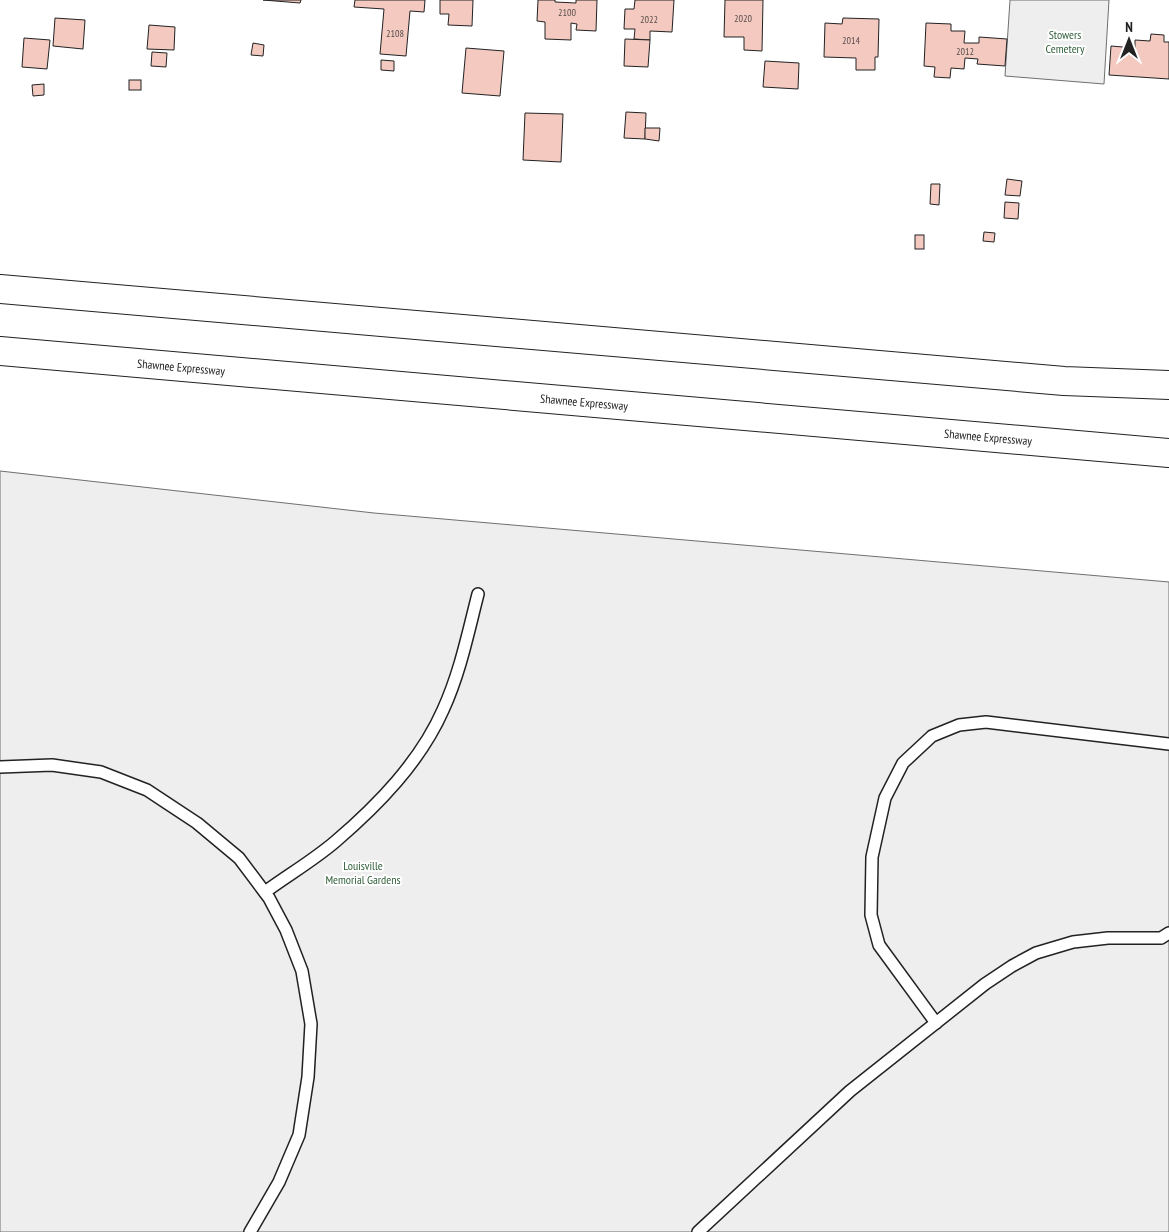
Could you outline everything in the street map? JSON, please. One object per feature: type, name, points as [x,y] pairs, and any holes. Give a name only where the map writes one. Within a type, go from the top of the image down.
[{"type":"highway","points":[[0,289],[1055,380],[1169,385]]},
{"type":"highway","name":"Shawnee Expressway","points":[[0,351],[1169,453]]},
{"type":"lane","points":[[265,892],[335,842],[379,802],[415,760],[443,711],[462,658],[478,594]]},
{"type":"lane","points":[[936,1023],[879,945],[871,916],[872,857],[885,798],[903,763],[932,736],[959,725],[986,722],[1169,744]]},
{"type":"lane","points":[[0,767],[52,765],[101,772],[147,790],[197,823],[239,858],[265,892],[286,930],[302,971],[312,1024],[308,1077],[299,1135],[279,1182],[250,1232]]},
{"type":"lane","points":[[698,1232],[850,1091],[985,984],[1012,966],[1036,954],[1082,941],[1108,938],[1166,937]]},
{"type":"green space","name":"Stowers Cemetery","points":[[1010,0],[1109,0],[1104,84],[1005,76]]},
{"type":"green space","name":"Louisville Memorial Gardens","points":[[0,471],[374,513],[1169,582],[1169,1232],[0,1232]]},
{"type":"building","points":[[263,0],[301,0],[300,3]]},
{"type":"building","points":[[355,0],[425,0],[424,12],[410,11],[406,56],[380,54],[384,9],[354,7]]},
{"type":"building","points":[[440,0],[473,0],[472,26],[448,25],[449,14],[440,14]]},
{"type":"building","points":[[538,0],[576,3],[576,0],[597,0],[596,31],[576,30],[577,24],[571,23],[571,40],[545,39],[545,22],[537,21]]},
{"type":"building","points":[[635,0],[674,0],[672,32],[650,31],[650,40],[634,39],[635,29],[624,29],[625,9],[634,9]]},
{"type":"building","points":[[725,0],[763,0],[762,51],[744,50],[744,37],[724,37]]},
{"type":"building","points":[[55,18],[85,20],[83,49],[53,46]]},
{"type":"building","points":[[843,18],[879,19],[878,57],[875,57],[875,70],[856,70],[856,58],[824,57],[825,23],[842,24]]},
{"type":"building","points":[[926,23],[951,24],[951,31],[965,31],[964,43],[979,43],[979,37],[1007,39],[1005,66],[977,64],[978,59],[965,58],[964,69],[951,68],[950,78],[934,77],[935,67],[924,66]]},
{"type":"building","points":[[149,25],[175,27],[174,50],[147,49]]},
{"type":"building","points":[[1151,34],[1164,35],[1164,42],[1169,42],[1169,79],[1109,75],[1111,46],[1135,48],[1135,40],[1150,41]]},
{"type":"building","points":[[24,38],[50,40],[47,69],[22,67]]},
{"type":"building","points":[[625,39],[650,40],[648,67],[624,66]]},
{"type":"building","points":[[253,43],[264,45],[263,56],[251,55]]},
{"type":"building","points":[[466,48],[504,51],[500,96],[462,93]]},
{"type":"building","points":[[152,52],[167,53],[166,67],[151,66]]},
{"type":"building","points":[[381,60],[394,61],[394,71],[381,70]]},
{"type":"building","points":[[765,61],[799,63],[798,89],[763,87]]},
{"type":"building","points":[[129,80],[141,80],[141,90],[129,90]]},
{"type":"building","points":[[44,84],[44,95],[33,96],[32,85]]},
{"type":"building","points":[[626,112],[646,113],[645,139],[624,138]]},
{"type":"building","points":[[525,113],[563,114],[561,162],[523,160]]},
{"type":"building","points":[[645,128],[660,128],[659,141],[645,139]]},
{"type":"building","points":[[1007,179],[1022,181],[1020,196],[1005,195]]},
{"type":"building","points":[[931,184],[940,184],[939,205],[930,204]]},
{"type":"building","points":[[1005,202],[1019,203],[1018,219],[1004,218]]},
{"type":"building","points":[[984,232],[995,233],[994,242],[983,241]]},
{"type":"building","points":[[915,235],[924,235],[924,249],[915,249]]}]
